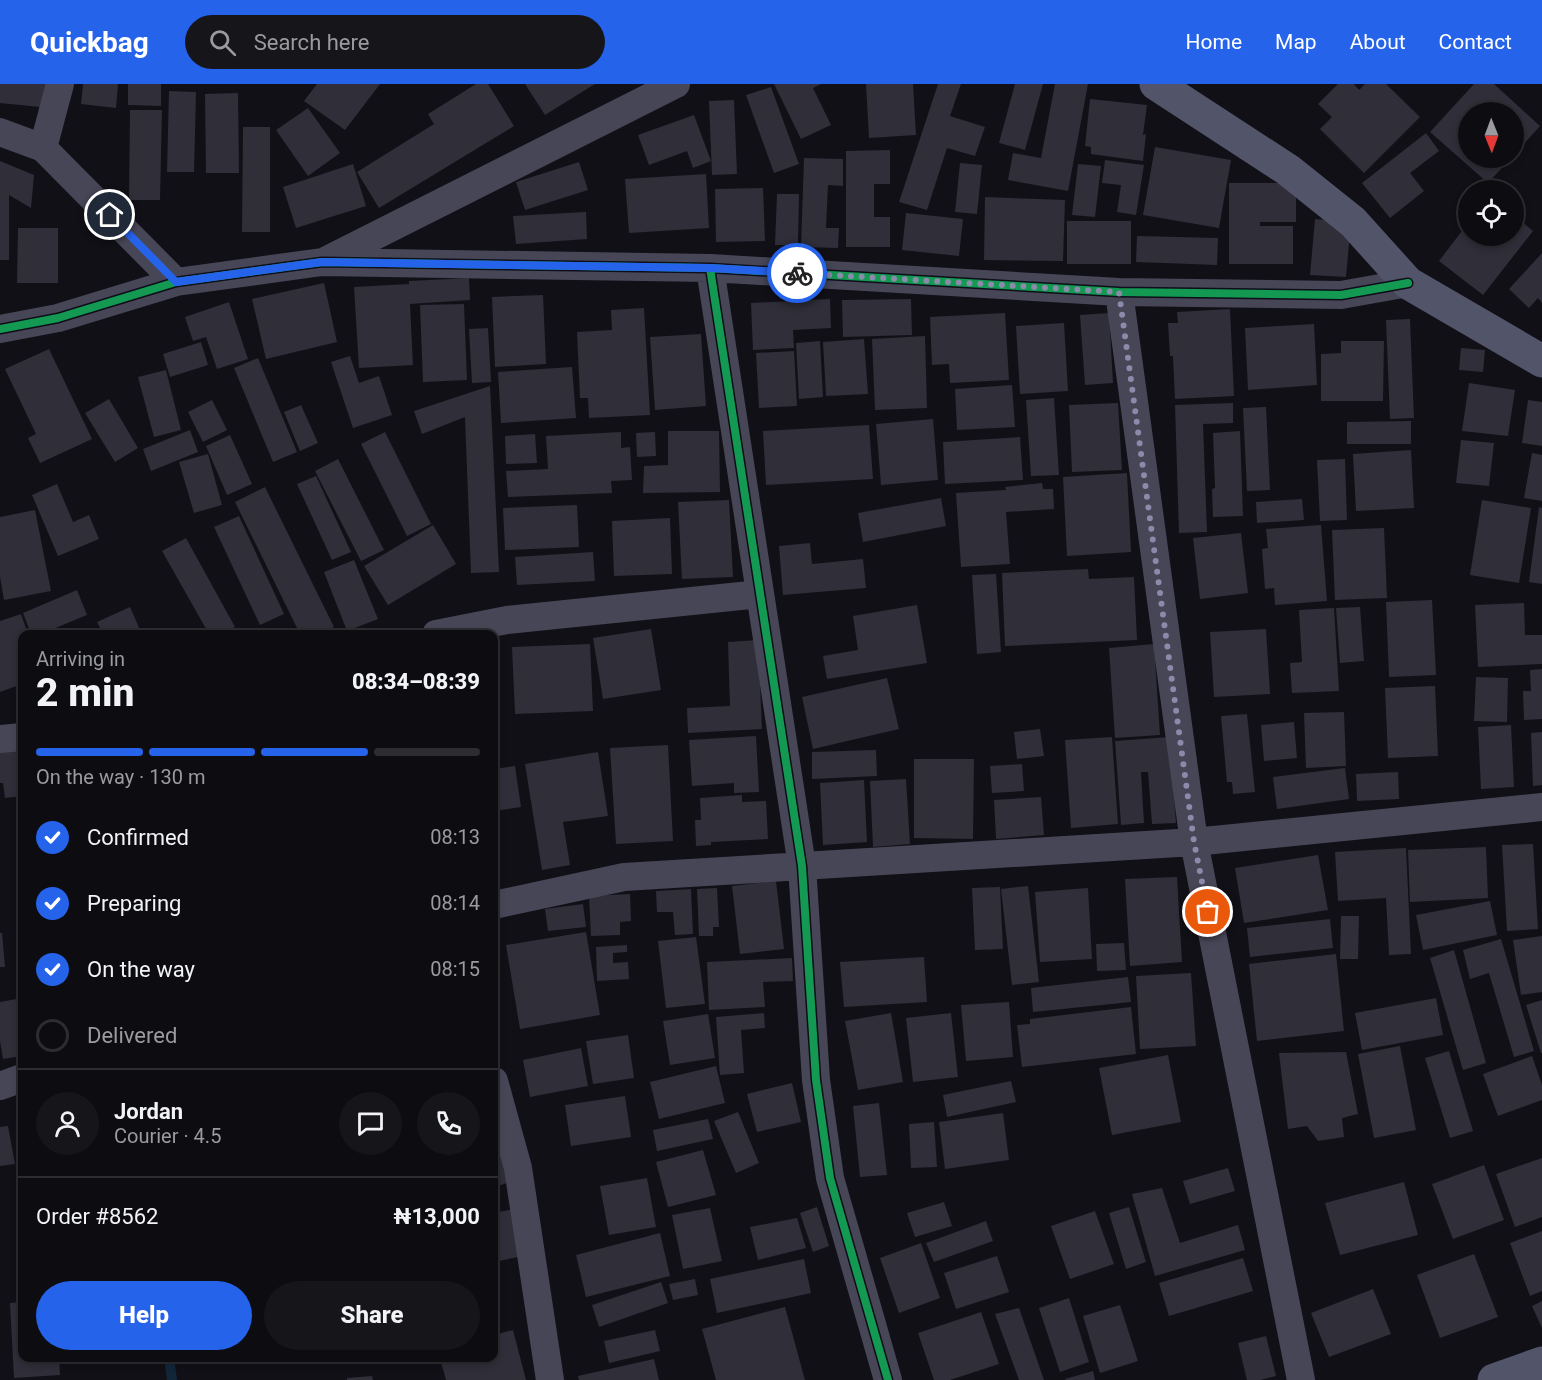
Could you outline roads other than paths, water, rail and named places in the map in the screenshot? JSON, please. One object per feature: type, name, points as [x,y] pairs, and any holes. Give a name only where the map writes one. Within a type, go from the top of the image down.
[{"type":"street","points":[[43,148],[60,84]]},
{"type":"street","points":[[322,262],[676,84]]},
{"type":"street","points":[[1156,84],[1288,170],[1353,222],[1408,283],[1542,361]]},
{"type":"street","points":[[0,132],[43,148],[176,282]]},
{"type":"street","points":[[0,329],[58,318],[176,282],[322,262],[710,268],[1119,292],[1341,295],[1408,283]]},
{"type":"street","points":[[710,268],[802,866],[816,1080],[830,1178],[888,1380]]},
{"type":"street","points":[[1119,292],[1194,842],[1301,1380]]},
{"type":"street","points":[[456,630],[507,620],[760,594]]},
{"type":"street","points":[[0,739],[18,737]]},
{"type":"street","points":[[498,904],[624,876],[1194,842],[1542,807]]},
{"type":"street","points":[[0,1086],[18,1079]]},
{"type":"street","points":[[498,1096],[518,1168],[550,1380]]},
{"type":"street","points":[[1494,1380],[1542,1363]]},
{"type":"waterway","points":[[170,1362],[172,1380]]}]
